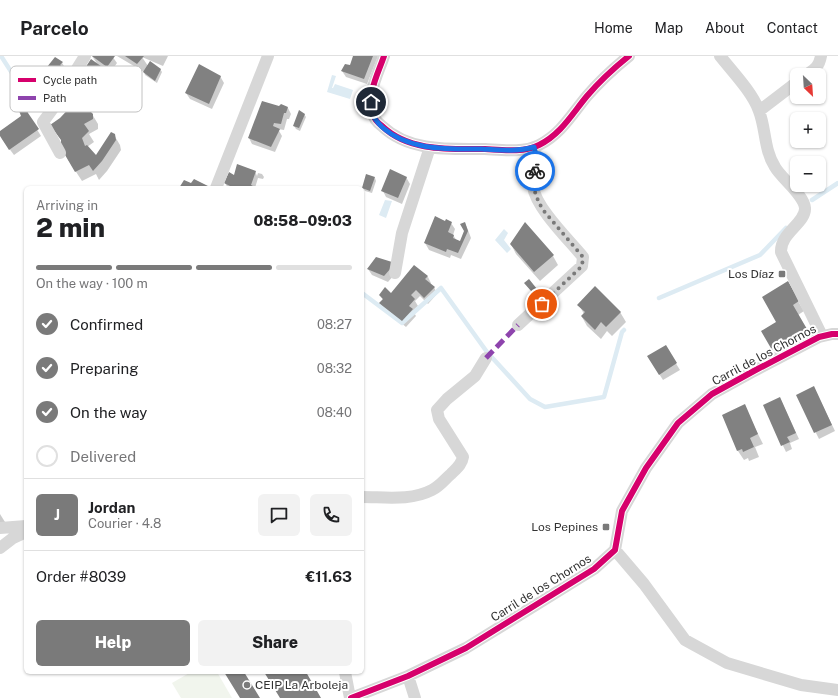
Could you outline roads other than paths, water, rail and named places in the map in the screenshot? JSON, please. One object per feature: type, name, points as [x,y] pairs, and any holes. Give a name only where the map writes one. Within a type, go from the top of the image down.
[{"type":"street","points":[[79,66],[85,56]]},
{"type":"street","points":[[217,186],[268,56]]},
{"type":"street","points":[[384,56],[372,90],[371,102],[373,115],[377,122],[386,130],[395,136],[410,142],[430,147],[446,149],[510,150],[534,147],[550,138],[566,124],[588,96],[613,69],[629,56]]},
{"type":"street","points":[[720,56],[754,100],[759,111],[769,157],[775,168],[799,195],[805,207],[805,214],[780,246],[781,252],[822,336]]},
{"type":"street","points":[[816,68],[820,63],[821,56]]},
{"type":"street","points":[[759,111],[790,87]]},
{"type":"street","points":[[50,112],[43,122],[60,153]]},
{"type":"street","points":[[395,273],[402,233],[430,147]]},
{"type":"street","points":[[518,325],[582,266],[583,257],[543,210],[535,194],[533,182],[537,160],[534,147]]},
{"type":"street","name":"Carril de los Chornos","points":[[351,698],[408,676],[466,648],[594,569],[615,550],[622,511],[646,468],[678,423],[712,394],[801,345],[822,336],[838,334]]},
{"type":"street","points":[[364,497],[413,496],[424,493],[433,490],[461,465],[463,457],[439,419],[437,410],[447,399],[476,376],[486,358]]},
{"type":"street","points":[[2,547],[7,539],[7,536],[2,528],[24,526]]},
{"type":"street","points":[[2,547],[13,538],[24,533]]},
{"type":"street","points":[[615,550],[644,584],[685,640],[727,663],[801,685],[838,690]]},
{"type":"street","points":[[345,674],[351,698]]},
{"type":"street","points":[[408,676],[415,698]]},
{"type":"waterway","points":[[1,56],[10,70]]},
{"type":"waterway","points":[[812,200],[838,183]]},
{"type":"waterway","points":[[659,298],[760,255],[786,228]]},
{"type":"waterway","points":[[364,294],[402,323],[441,288],[487,352],[530,399],[545,407],[604,397],[622,332],[624,330]]},
{"type":"place","name":"Los Díaz","points":[[782,274]]},
{"type":"place","name":"Los Pepines","points":[[606,527]]},
{"type":"place","name":"CEIP La Arboleja","points":[[247,685]]}]
